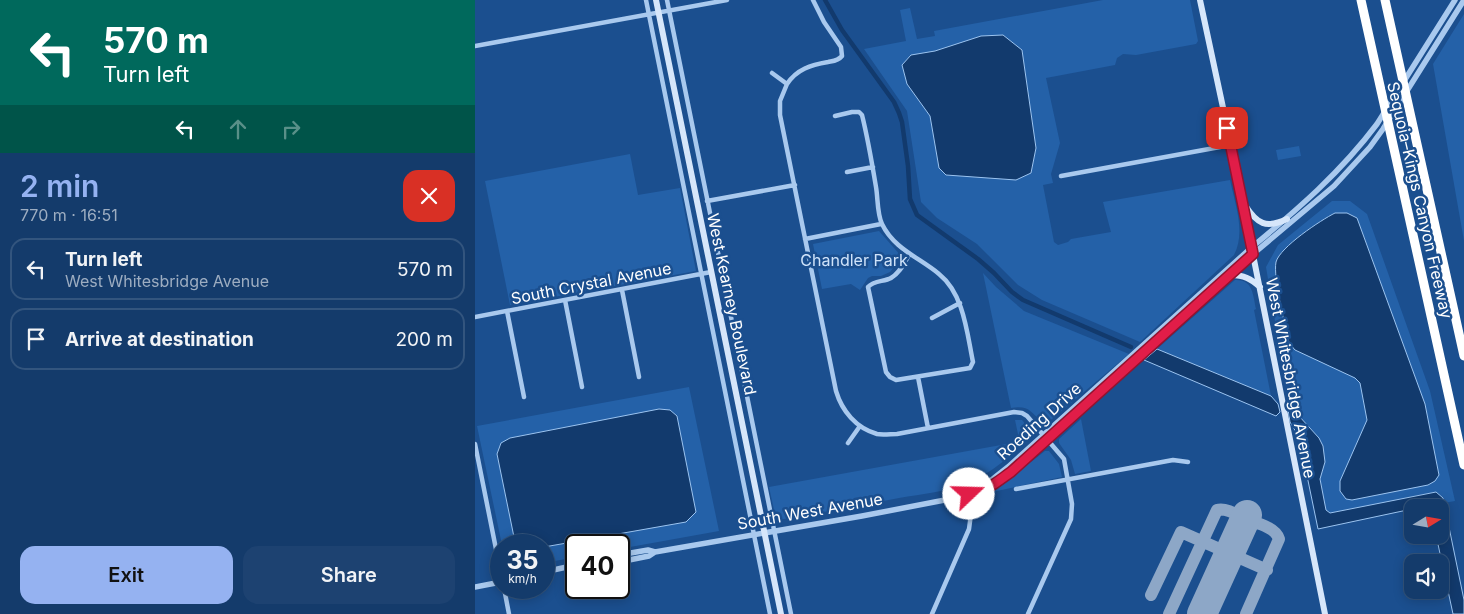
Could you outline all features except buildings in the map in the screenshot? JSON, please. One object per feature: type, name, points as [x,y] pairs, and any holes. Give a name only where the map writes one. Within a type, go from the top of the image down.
[{"type":"highway","name":"Sequoia–Kings Canyon Freeway","points":[[1361,0],[1464,465]]},
{"type":"highway","name":"Sequoia–Kings Canyon Freeway","points":[[1385,0],[1464,356]]},
{"type":"main road","name":"West Kearney Boulevard","points":[[656,0],[781,614]]},
{"type":"main road","name":"West Whitesbridge Avenue","points":[[1200,0],[1242,198],[1325,614]]},
{"type":"main road","points":[[1242,198],[1251,214],[1265,224],[1275,225],[1287,219]]},
{"type":"main road","points":[[1231,275],[1247,277],[1260,287]]},
{"type":"street","name":"West Kearney Boulevard","points":[[646,0],[770,614]]},
{"type":"street","name":"West Kearney Boulevard","points":[[667,0],[791,614]]},
{"type":"street","points":[[475,46],[727,0]]},
{"type":"street","points":[[813,0],[824,22],[841,47],[842,56],[837,60],[801,70],[787,84],[782,95],[780,107],[838,396],[844,410],[860,426],[878,434],[897,434],[1014,412],[1022,413],[1033,422],[1065,459],[1072,509],[1070,523],[1028,614]]},
{"type":"street","name":"Roeding Drive","points":[[1046,437],[1328,181],[1377,124],[1455,0]]},
{"type":"street","name":"Roeding Drive","points":[[969,494],[974,489],[998,476],[1046,437],[1231,275],[1252,251],[1334,186],[1383,129],[1463,1]]},
{"type":"street","points":[[772,73],[787,84]]},
{"type":"street","points":[[835,116],[851,112],[859,112],[862,115],[873,167],[881,224],[893,240],[909,255],[940,274],[960,303],[973,362],[970,368],[896,380],[886,372],[868,286],[871,283],[891,278],[909,255]]},
{"type":"street","points":[[1061,176],[1231,145]]},
{"type":"street","points":[[847,172],[873,167]]},
{"type":"street","points":[[707,201],[795,185]]},
{"type":"street","points":[[805,239],[881,224]]},
{"type":"street","name":"South Crystal Avenue","points":[[475,317],[711,272]]},
{"type":"street","points":[[622,290],[639,377]]},
{"type":"street","points":[[565,300],[582,387]]},
{"type":"street","points":[[932,318],[960,303]]},
{"type":"street","points":[[507,311],[524,397]]},
{"type":"street","points":[[918,377],[928,428]]},
{"type":"street","points":[[847,443],[860,426]]},
{"type":"street","points":[[475,444],[493,534]]},
{"type":"street","points":[[1016,489],[1173,460],[1188,462]]},
{"type":"street","points":[[932,614],[969,529],[971,514],[969,494]]},
{"type":"street","name":"South West Avenue","points":[[630,560],[649,556],[655,552],[862,516],[969,494]]},
{"type":"street","name":"South West Avenue","points":[[630,553],[648,550],[655,552]]},
{"type":"street","points":[[475,587],[490,584]]},
{"type":"street","points":[[506,599],[509,614]]},
{"type":"green space","points":[[1103,0],[1190,0],[1198,41],[1196,44],[1136,55],[1123,54],[1117,58],[1115,65],[1046,78],[1060,143],[1051,174],[1053,183],[1043,185],[1054,242],[1058,245],[1071,239],[1111,232],[1103,202],[1230,180],[1237,208],[1239,237],[1234,255],[1140,342],[1042,300],[1018,285],[977,244],[937,218],[921,202],[907,111],[864,49],[906,41],[900,10],[910,8],[917,39],[935,36],[934,31]]},
{"type":"green space","points":[[1464,14],[1464,241],[1433,64]]},
{"type":"green space","points":[[1299,146],[1301,156],[1278,160],[1276,150]]},
{"type":"green space","points":[[630,154],[638,195],[680,188],[696,271],[510,305],[485,181]]},
{"type":"green space","points":[[1332,201],[1350,201],[1367,214],[1430,391],[1455,501],[1449,502],[1449,499],[1443,498],[1404,499],[1404,504],[1330,514],[1326,510],[1320,479],[1325,462],[1323,446],[1319,438],[1289,405],[1266,267],[1278,245]]},
{"type":"green space","name":"Chandler Park","points":[[879,231],[902,257],[890,272],[868,278],[860,290],[851,284],[822,289],[813,244]]},
{"type":"green space","points":[[983,273],[1024,311],[1129,354],[1046,424],[1042,423],[1032,412],[1025,408],[1011,408]]},
{"type":"green space","points":[[1235,280],[1245,282],[1253,293],[1256,309],[1254,310],[1271,396],[1157,349]]},
{"type":"green space","points":[[689,387],[719,531],[630,547],[630,534],[565,534],[565,559],[555,561],[555,534],[500,534],[477,426]]},
{"type":"green space","points":[[1081,419],[1091,471],[1075,474],[1071,460],[1059,443],[1059,439]]},
{"type":"green space","points":[[1015,420],[1022,420],[1032,432],[1032,436],[1021,448]]},
{"type":"green space","points":[[1012,443],[1014,452],[993,469],[970,482],[952,488],[776,519],[769,487]]},
{"type":"green space","points":[[1045,451],[1049,451],[1059,464],[1062,477],[992,492]]},
{"type":"shaded area","points":[[1003,35],[1022,50],[1036,148],[1031,173],[1016,180],[946,175],[939,168],[930,116],[907,84],[902,65],[911,55],[935,51],[981,36]]},
{"type":"shaded area","points":[[1335,213],[1347,213],[1357,218],[1425,404],[1439,475],[1435,481],[1428,485],[1352,500],[1346,499],[1340,491],[1340,481],[1367,420],[1360,383],[1355,378],[1295,350],[1289,343],[1276,279],[1276,262],[1285,249],[1311,228]]},
{"type":"shaded area","points":[[1157,349],[1271,396],[1278,404],[1280,412],[1276,416],[1144,360]]},
{"type":"shaded area","points":[[1289,405],[1319,438],[1323,446],[1325,462],[1320,479],[1326,510],[1330,513],[1436,492],[1443,499],[1404,499],[1404,511],[1318,529],[1299,437],[1290,422]]},
{"type":"shaded area","points":[[659,409],[670,410],[677,416],[696,512],[686,522],[618,534],[565,534],[565,543],[555,545],[555,534],[513,534],[497,454],[501,443],[510,438]]},
{"type":"shaded area","points":[[1449,527],[1464,600],[1464,614],[1453,614],[1449,595],[1449,554],[1440,554],[1438,544],[1449,544]]},
{"type":"waterway","points":[[825,0],[842,30],[894,102],[899,113],[908,166],[910,199],[917,215],[978,259],[1023,300],[1131,347]]},
{"type":"taxiway","points":[[1169,614],[1217,510],[1236,514],[1241,522],[1240,532]]},
{"type":"taxiway","points":[[1240,532],[1245,524],[1254,523],[1270,529],[1279,539],[1246,614]]},
{"type":"taxiway","points":[[1151,595],[1181,532],[1267,570]]},
{"type":"runway","points":[[1202,614],[1247,515]]},
{"type":"route","points":[[969,494],[976,494],[985,490],[1011,472],[1253,254],[1227,128]]}]
